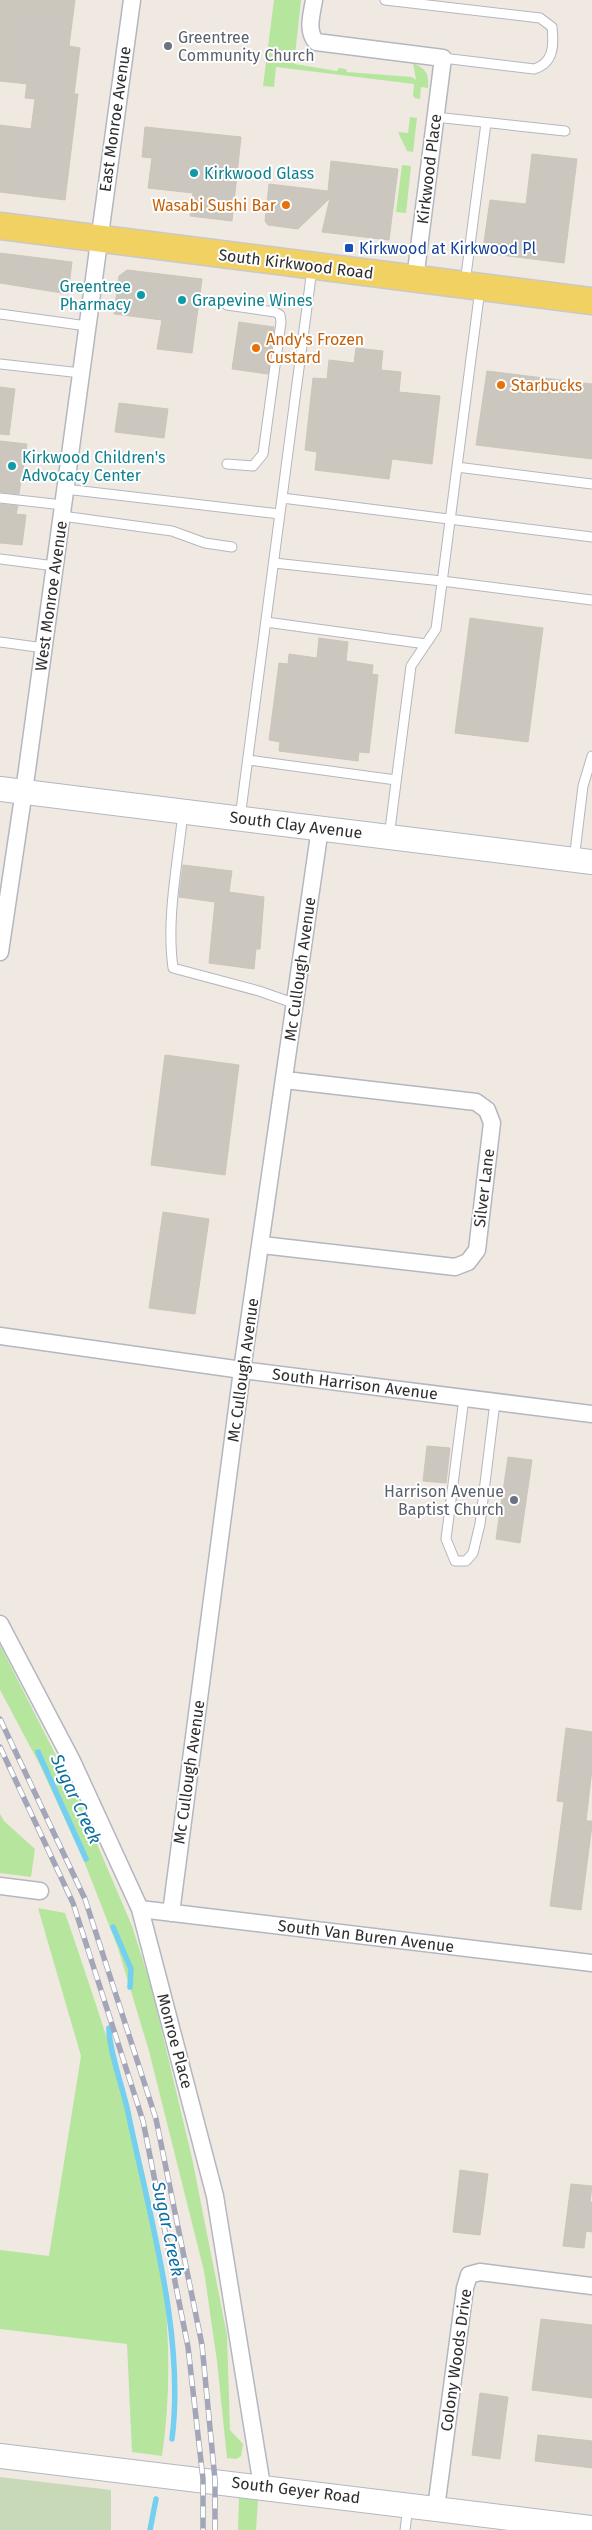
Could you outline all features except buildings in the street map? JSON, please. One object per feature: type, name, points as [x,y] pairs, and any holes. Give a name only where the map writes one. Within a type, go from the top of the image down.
[{"type":"main road","name":"South Kirkwood Road","points":[[0,226],[592,301]]},
{"type":"street","name":"East Monroe Avenue","points":[[99,239],[132,0]]},
{"type":"street","points":[[314,0],[310,29],[311,36],[316,42],[443,58]]},
{"type":"street","name":"Kirkwood Place","points":[[415,280],[443,58]]},
{"type":"street","name":"West Monroe Avenue","points":[[0,952],[24,793],[99,239]]},
{"type":"street","name":"South Clay Avenue","points":[[0,789],[583,861]]},
{"type":"street","name":"Mc Cullough Avenue","points":[[170,1913],[242,1370],[262,1245],[320,828]]},
{"type":"street","name":"Silver Lane","points":[[262,1245],[455,1267],[468,1262],[477,1250],[492,1124],[487,1110],[476,1102],[285,1080]]},
{"type":"street","name":"South Harrison Avenue","points":[[0,1336],[242,1370],[592,1414]]},
{"type":"street","name":"Monroe Place","points":[[0,1624],[72,1761],[140,1909],[215,2196],[262,2486]]},
{"type":"street","points":[[0,1886],[40,1891]]},
{"type":"street","name":"South Van Buren Avenue","points":[[140,1909],[592,1963]]},
{"type":"street","name":"Colony Woods Drive","points":[[436,2508],[465,2288],[469,2275],[480,2272],[592,2286]]},
{"type":"street","name":"South Geyer Road","points":[[0,2456],[408,2504],[490,2518],[592,2528]]},
{"type":"lane","points":[[385,0],[540,18],[552,27],[551,56],[542,67],[534,69],[443,58]]},
{"type":"lane","points":[[436,117],[565,132]]},
{"type":"lane","points":[[389,837],[411,666],[436,629],[457,467],[486,123]]},
{"type":"lane","points":[[240,818],[313,267]]},
{"type":"lane","points":[[227,305],[275,312],[280,315],[281,322],[262,454],[253,466],[227,464]]},
{"type":"lane","points":[[0,314],[87,326]]},
{"type":"lane","points":[[0,364],[80,373]]},
{"type":"lane","points":[[457,467],[592,484]]},
{"type":"lane","points":[[0,498],[280,514]]},
{"type":"lane","points":[[282,498],[592,537]]},
{"type":"lane","points":[[63,503],[172,531],[205,543],[232,547]]},
{"type":"lane","points":[[0,559],[55,566]]},
{"type":"lane","points":[[274,563],[442,581],[592,600]]},
{"type":"lane","points":[[266,622],[426,644]]},
{"type":"lane","points":[[0,642],[44,648]]},
{"type":"lane","points":[[583,861],[583,786],[592,756]]},
{"type":"lane","points":[[248,760],[396,780]]},
{"type":"lane","points":[[183,812],[172,915],[171,950],[173,968],[259,991],[296,1004]]},
{"type":"lane","points":[[464,1398],[446,1539],[455,1561],[466,1561],[473,1553],[480,1524],[496,1402]]},
{"type":"lane","points":[[405,2530],[408,2504]]},
{"type":"green space","points":[[274,0],[301,0],[294,64],[337,71],[339,68],[346,69],[347,72],[412,77],[416,80],[413,63],[426,72],[428,88],[421,87],[420,99],[413,96],[414,84],[276,67],[274,87],[263,86]]},
{"type":"green space","points":[[410,117],[417,118],[413,152],[407,151],[398,132],[408,133]]},
{"type":"green space","points":[[402,165],[411,166],[406,213],[396,212]]},
{"type":"green space","points":[[0,1645],[77,1797],[132,1926],[151,1986],[192,2158],[227,2335],[230,2430],[243,2444],[241,2456],[236,2459],[227,2458],[217,2361],[204,2271],[149,2051],[118,1948],[82,1856],[40,1765],[0,1690]]},
{"type":"green space","points":[[0,1814],[4,1821],[35,1849],[31,1877],[0,1873]]},
{"type":"green space","points":[[38,1908],[65,1913],[109,2044],[146,2180],[159,2248],[167,2317],[168,2387],[162,2456],[132,2452],[127,2344],[0,2329],[0,2250],[49,2256],[81,2056]]},
{"type":"green space","points":[[0,2477],[111,2490],[111,2530],[0,2530]]},
{"type":"green space","points":[[239,2498],[258,2500],[256,2530],[238,2530]]},
{"type":"waterway","name":"Sugar Creek","points":[[38,1752],[86,1859]]},
{"type":"waterway","name":"Sugar Creek","points":[[113,1927],[131,1969],[130,1987]]},
{"type":"waterway","name":"Sugar Creek","points":[[109,2028],[111,2047],[127,2107],[155,2236],[170,2318],[175,2400],[172,2439]]},
{"type":"waterway","name":"Sugar Creek","points":[[150,2530],[156,2499]]},
{"type":"railway","points":[[0,1719],[85,1899],[156,2119],[202,2345],[215,2480],[215,2530]]},
{"type":"railway","points":[[0,1747],[73,1903],[143,2121],[188,2347],[203,2479],[203,2530]]},
{"type":"place","name":"Greentree Community Church","points":[[168,46]]},
{"type":"place","name":"Kirkwood Glass","points":[[194,173]]},
{"type":"place","name":"Wasabi Sushi Bar","points":[[286,205]]},
{"type":"place","name":"Kirkwood at Kirkwood Pl","points":[[349,248]]},
{"type":"place","name":"Greentree Pharmacy","points":[[141,295]]},
{"type":"place","name":"Grapevine Wines","points":[[182,300]]},
{"type":"place","name":"Andy's Frozen Custard","points":[[256,348]]},
{"type":"place","name":"Starbucks","points":[[501,385]]},
{"type":"place","name":"Kirkwood Children's Advocacy Center","points":[[12,466]]},
{"type":"place","name":"Harrison Avenue Baptist Church","points":[[514,1500]]}]
